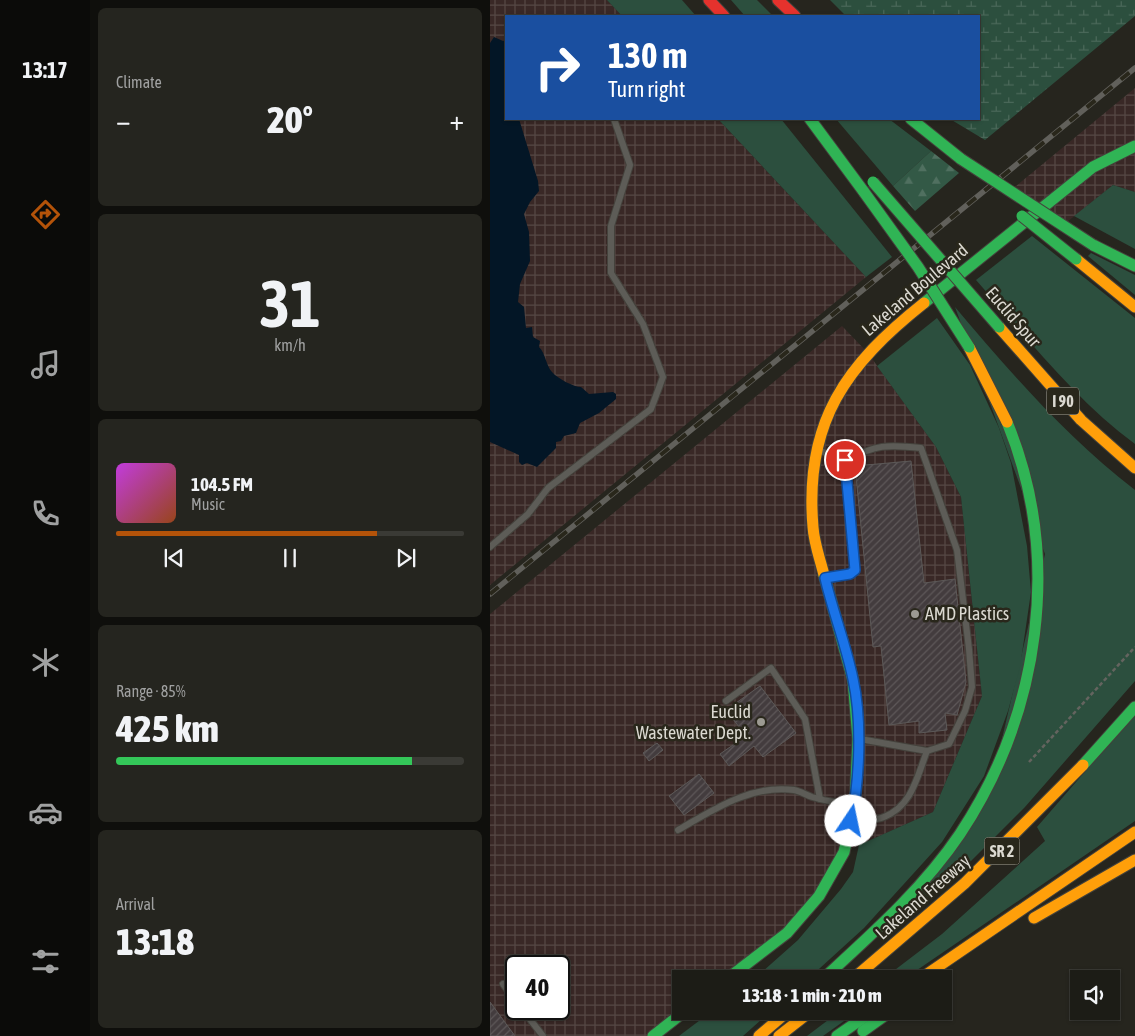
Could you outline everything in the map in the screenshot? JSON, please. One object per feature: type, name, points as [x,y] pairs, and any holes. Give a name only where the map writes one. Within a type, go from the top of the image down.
[{"type":"main road","points":[[709,0],[723,15]]},
{"type":"main road","points":[[778,0],[794,15]]},
{"type":"main road","points":[[811,120],[918,267],[969,347],[1007,421],[1023,468],[1029,494],[1038,567],[1039,612],[1032,667],[1018,717],[987,790],[960,835],[909,897],[832,970]]},
{"type":"main road","name":"Euclid Spur","points":[[817,120],[1081,420],[1135,468]]},
{"type":"main road","points":[[913,120],[961,159],[1002,199],[1135,307]]},
{"type":"main road","name":"Lakeland Boulevard","points":[[739,970],[787,933],[819,896],[844,852],[855,804],[858,739],[853,680],[813,528],[812,468],[836,396],[855,368],[889,331],[1093,167],[1135,146]]},
{"type":"main road","points":[[961,159],[1093,245],[1135,266]]},
{"type":"main road","name":"Lakeland Freeway","points":[[864,970],[924,921],[990,862],[1051,800],[1135,707]]},
{"type":"main road","points":[[933,970],[1135,832]]},
{"type":"main road","points":[[1027,922],[1135,860]]},
{"type":"main road","points":[[952,970],[997,941]]},
{"type":"main road","points":[[652,1036],[673,1020]]},
{"type":"main road","points":[[759,1036],[777,1020]]},
{"type":"main road","points":[[779,1036],[799,1020]]},
{"type":"main road","points":[[838,1036],[860,1020]]},
{"type":"main road","points":[[856,1036],[878,1020]]},
{"type":"lane","points":[[490,547],[528,514],[548,488],[651,409],[663,377],[643,324],[611,273],[610,226],[630,166],[614,120]]},
{"type":"lane","points":[[817,450],[845,460],[870,448],[890,444],[920,448],[957,550],[972,687],[965,711],[949,744],[927,751],[858,739]]},
{"type":"lane","points":[[825,578],[850,574],[855,570],[845,460]]},
{"type":"lane","points":[[726,701],[771,668],[805,719],[820,799]]},
{"type":"lane","points":[[851,821],[882,818],[902,807],[912,791],[927,751]]},
{"type":"lane","points":[[678,830],[721,804],[746,795],[768,791],[794,790],[820,799],[855,804]]},
{"type":"lane","points":[[502,984],[505,988]]},
{"type":"lane","points":[[531,1020],[543,1036]]},
{"type":"path","points":[[1029,762],[1135,647]]},
{"type":"shaded area","points":[[490,0],[607,0],[621,15],[505,15],[505,120],[719,120],[866,277],[490,585]]},
{"type":"shaded area","points":[[1135,88],[1135,192],[1113,185],[1062,226],[1010,191]]},
{"type":"shaded area","points":[[842,326],[868,353],[936,447],[961,497],[982,696],[933,812],[844,852],[819,896],[737,970],[672,970],[672,1019],[653,1036],[490,1036],[490,614]]},
{"type":"green space","points":[[607,0],[682,0],[695,15],[621,15]]},
{"type":"green space","points":[[731,0],[757,0],[772,15],[744,15]]},
{"type":"green space","points":[[830,0],[1135,0],[1135,16],[985,140],[952,120],[980,120],[980,15],[845,15]]},
{"type":"green space","points":[[719,120],[782,120],[892,257],[866,277]]},
{"type":"green space","points":[[837,120],[890,120],[931,151],[893,186]]},
{"type":"green space","points":[[931,151],[959,173],[915,211],[893,186]]},
{"type":"green space","points":[[1113,185],[1135,192],[1135,249],[1074,216]]},
{"type":"green space","points":[[1032,236],[1135,318],[1135,444],[1091,407],[1071,387],[976,280]]},
{"type":"green space","points":[[1091,253],[1135,275],[1135,295],[1088,256]]},
{"type":"green space","points":[[955,307],[1018,380],[1062,426],[1135,490],[1135,681],[1025,807],[970,862],[901,920],[988,799],[1045,554]]},
{"type":"green space","points":[[937,318],[970,365],[999,428],[1011,463],[1027,546],[1031,592],[1020,667],[1008,711],[984,776],[942,842],[864,928],[818,970],[764,970],[798,940],[841,889],[853,872],[859,845],[933,812],[982,696],[961,497],[936,447],[877,366]]},
{"type":"green space","points":[[1135,714],[1135,821],[917,970],[895,970],[942,934],[1045,841],[1037,827]]},
{"type":"green space","points":[[700,1020],[761,1020],[743,1036],[679,1036]]},
{"type":"green space","points":[[828,1020],[845,1020],[823,1036],[807,1036]]},
{"type":"water","points":[[494,37],[505,40],[505,120],[519,120],[538,181],[539,191],[530,202],[524,214],[529,232],[530,261],[520,284],[518,302],[524,307],[526,328],[532,327],[533,337],[540,341],[539,347],[548,367],[558,377],[570,384],[581,387],[589,394],[613,392],[616,394],[616,399],[599,413],[580,423],[576,433],[564,436],[561,441],[556,442],[556,448],[537,467],[527,463],[522,465],[519,462],[519,455],[490,442],[490,43]]},
{"type":"building","name":"AMD Plastics","points":[[911,461],[924,583],[955,579],[966,682],[957,715],[945,713],[947,730],[919,733],[919,721],[889,725],[881,646],[873,647],[855,466]]},
{"type":"building","name":"Euclid Wastewater Dept.","points":[[760,686],[796,733],[763,757],[754,746],[729,766],[720,754],[746,736],[726,710]]},
{"type":"building","points":[[657,743],[663,750],[649,761],[643,753]]},
{"type":"building","points":[[699,774],[714,793],[684,815],[669,796]]},
{"type":"building","points":[[490,1002],[515,1036],[490,1036]]},
{"type":"railway","points":[[490,594],[1135,68]]},
{"type":"traffic: fast","points":[[811,120],[864,192]]},
{"type":"traffic: fast","points":[[912,120],[961,159]]},
{"type":"traffic: fast","points":[[924,303],[1093,167],[1135,146]]},
{"type":"traffic: fast","points":[[961,159],[1093,245]]},
{"type":"traffic: fast","points":[[873,182],[999,327]]},
{"type":"traffic: fast","points":[[864,192],[918,267],[969,347]]},
{"type":"traffic: fast","points":[[1022,216],[1076,259]]},
{"type":"traffic: fast","points":[[1093,245],[1135,266]]},
{"type":"traffic: fast","points":[[833,970],[896,910],[946,854],[960,834],[987,787],[1009,738],[1025,686],[1034,634],[1038,580],[1035,527],[1024,474],[1007,422]]},
{"type":"traffic: fast","points":[[739,970],[787,933],[819,896],[844,852],[855,804],[858,739],[853,680],[824,575]]},
{"type":"traffic: fast","points":[[1083,765],[1135,707]]},
{"type":"traffic: fast","points":[[653,1036],[673,1020]]},
{"type":"traffic: fast","points":[[837,1036],[860,1020]]},
{"type":"traffic: fast","points":[[863,1031],[878,1020]]},
{"type":"traffic: slow","points":[[1076,259],[1135,307]]},
{"type":"traffic: slow","points":[[824,575],[814,533],[812,490],[816,456],[824,426],[836,399],[852,373],[872,349],[924,303]]},
{"type":"traffic: slow","points":[[999,327],[1081,420],[1135,468]]},
{"type":"traffic: slow","points":[[969,347],[1007,422]]},
{"type":"traffic: slow","points":[[864,970],[965,883],[1083,765]]},
{"type":"traffic: slow","points":[[933,970],[1135,832]]},
{"type":"traffic: slow","points":[[1034,918],[1135,860]]},
{"type":"traffic: slow","points":[[759,1036],[778,1020]]},
{"type":"traffic: slow","points":[[779,1036],[799,1020]]},
{"type":"traffic: jam","points":[[709,0],[723,15]]},
{"type":"traffic: jam","points":[[778,0],[794,15]]},
{"type":"place","name":"AMD Plastics","points":[[915,614]]},
{"type":"place","name":"Euclid Wastewater Dept.","points":[[761,722]]},
{"type":"route","points":[[845,460],[855,570],[850,574],[825,578],[834,617],[853,680],[858,739],[858,788],[851,821]]}]
